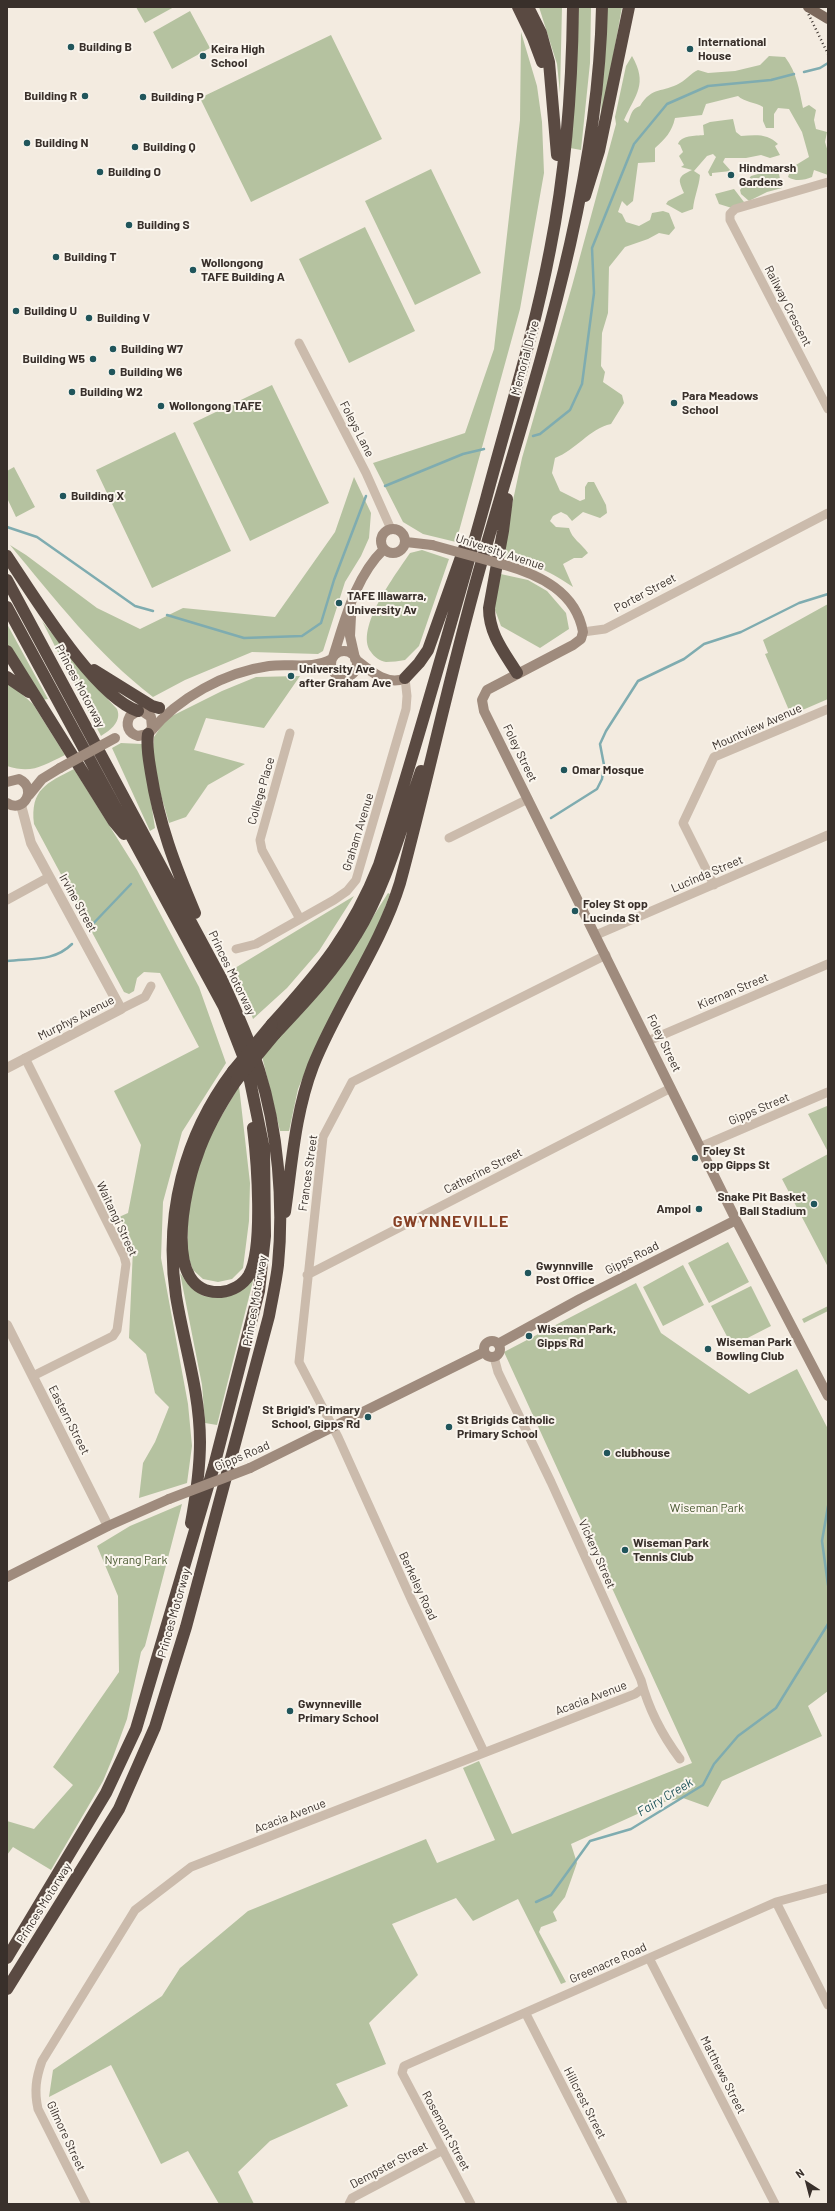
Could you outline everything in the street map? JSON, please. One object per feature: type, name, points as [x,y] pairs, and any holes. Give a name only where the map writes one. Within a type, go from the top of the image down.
[{"type":"highway","points":[[518,7],[533,38],[550,82]]},
{"type":"highway","points":[[528,7],[544,42],[549,62],[557,143],[557,211]]},
{"type":"highway","name":"Memorial Drive","points":[[273,1029],[333,953],[350,927],[370,888],[379,865],[427,706],[528,346],[557,211],[572,78],[573,7]]},
{"type":"highway","name":"Memorial Drive","points":[[443,710],[479,572],[510,468],[567,258],[593,116],[602,7]]},
{"type":"highway","points":[[567,258],[599,151],[629,7]]},
{"type":"highway","points":[[405,678],[419,663],[428,650],[496,463]]},
{"type":"highway","points":[[510,468],[503,531],[489,608],[489,618],[494,636],[517,674]]},
{"type":"highway","points":[[7,556],[94,678],[118,701],[140,711]]},
{"type":"highway","name":"Princes Motorway","points":[[7,580],[221,978],[243,1026],[259,1071],[271,1117],[278,1169],[278,1265],[269,1316],[186,1627],[155,1727],[119,1809],[7,1989]]},
{"type":"highway","name":"Princes Motorway","points":[[7,607],[224,1007],[247,1066],[264,1149],[265,1236],[259,1291],[214,1466],[136,1729],[123,1759],[79,1840],[7,1958]]},
{"type":"highway","points":[[73,650],[101,676],[152,706],[159,708]]},
{"type":"highway","points":[[7,651],[114,822],[140,852]]},
{"type":"highway","points":[[7,677],[39,701]]},
{"type":"highway","points":[[171,1614],[198,1485],[200,1441],[198,1404],[174,1280],[172,1240],[174,1212],[184,1166],[195,1135],[214,1099],[273,1029],[335,965],[369,912],[443,710]]},
{"type":"highway","points":[[278,1265],[297,1122],[304,1094],[324,1042],[378,941],[394,903],[443,710]]},
{"type":"highway","points":[[146,734],[153,789],[168,849],[221,978]]},
{"type":"highway","points":[[234,1076],[196,1157],[185,1197],[183,1216],[181,1246],[185,1268],[200,1286],[217,1292],[234,1288],[244,1281],[250,1271],[254,1254],[257,1166],[247,1096],[247,1066]]},
{"type":"main road","points":[[808,7],[828,19]]},
{"type":"main road","points":[[391,528],[402,532],[406,542],[399,552],[391,553],[384,549],[380,539],[384,532],[391,528]]},
{"type":"main road","name":"University Avenue","points":[[406,542],[432,544],[537,575],[557,588],[573,608],[583,632]]},
{"type":"main road","points":[[343,677],[332,670],[333,658],[355,594],[363,577],[384,549]]},
{"type":"main road","points":[[343,677],[355,671],[357,664],[349,631],[355,594]]},
{"type":"main road","points":[[517,674],[573,645],[580,639],[583,632]]},
{"type":"main road","points":[[146,734],[170,710],[189,698],[221,681],[253,669],[281,665],[319,665],[343,651],[350,653],[382,677]]},
{"type":"main road","points":[[305,666],[343,677],[365,675],[396,680],[405,678]]},
{"type":"main road","name":"Foley Street","points":[[517,674],[488,690],[482,700],[484,711],[736,1220],[828,1396]]},
{"type":"main road","points":[[116,738],[124,729],[128,720],[140,711],[159,708],[189,698]]},
{"type":"main road","points":[[7,803],[13,806],[21,805],[37,784],[50,773],[116,738],[126,735],[146,734],[152,728],[152,717],[140,711]]},
{"type":"main road","points":[[128,720],[129,730],[146,734]]},
{"type":"main road","points":[[11,780],[50,773]]},
{"type":"main road","points":[[11,780],[26,784],[29,795]]},
{"type":"main road","name":"Gipps Road","points":[[7,1577],[108,1526],[250,1468],[334,1428],[484,1352],[484,1347],[489,1341],[494,1341],[498,1344],[580,1299],[736,1220]]},
{"type":"main road","points":[[484,1352],[487,1356],[494,1356],[500,1351],[498,1344]]},
{"type":"street","name":"Railway Crescent","points":[[828,182],[735,209],[730,214],[730,220],[828,409]]},
{"type":"street","name":"Foleys Lane","points":[[299,343],[366,473],[391,528]]},
{"type":"street","name":"Porter Street","points":[[583,632],[605,629],[828,513]]},
{"type":"street","name":"Graham Avenue","points":[[236,950],[256,944],[300,919],[347,891],[356,880],[406,709],[407,696],[405,678]]},
{"type":"street","name":"Mountview Avenue","points":[[714,885],[683,823],[714,757],[828,709]]},
{"type":"street","name":"College Place","points":[[290,733],[260,840],[262,850],[300,919]]},
{"type":"street","points":[[449,838],[528,799]]},
{"type":"street","name":"Irvine Street","points":[[21,805],[31,843],[121,1009]]},
{"type":"street","name":"Lucinda Street","points":[[596,936],[828,836]]},
{"type":"street","points":[[7,900],[49,877]]},
{"type":"street","name":"Frances Street","points":[[334,1428],[299,1362],[306,1275],[323,1137],[352,1082],[606,955]]},
{"type":"street","name":"Kiernan Street","points":[[648,1041],[828,964]]},
{"type":"street","name":"Murphys Avenue","points":[[7,1068],[145,997],[151,986]]},
{"type":"street","name":"Waitangi Street","points":[[25,1058],[124,1256],[126,1264],[117,1330],[113,1336],[33,1376]]},
{"type":"street","name":"Catherine Street","points":[[306,1275],[671,1088]]},
{"type":"street","name":"Gipps Street","points":[[700,1148],[828,1092]]},
{"type":"street","name":"Eastern Street","points":[[8,1330],[33,1376],[108,1526]]},
{"type":"street","name":"Vickery Street","points":[[494,1356],[498,1372],[554,1489],[641,1680],[642,1689],[668,1743],[680,1759]]},
{"type":"street","name":"Berkeley Road","points":[[334,1428],[412,1601],[484,1752]]},
{"type":"street","name":"Acacia Avenue","points":[[36,2076],[42,2061],[135,1910],[191,1867],[635,1694],[642,1689]]},
{"type":"street","name":"Greenacre Road","points":[[402,2069],[404,2066],[526,2014],[776,1902],[828,1888]]},
{"type":"street","points":[[776,1902],[828,2005]]},
{"type":"street","name":"Matthews Street","points":[[649,1958],[775,2204]]},
{"type":"street","name":"Hillcrest Street","points":[[526,2014],[623,2204]]},
{"type":"street","name":"Rosemont Street","points":[[402,2069],[402,2073],[471,2204]]},
{"type":"street","name":"Gilmore Street","points":[[36,2076],[35,2092],[38,2109],[86,2204]]},
{"type":"street","name":"Dempster Street","points":[[349,2204],[352,2198],[443,2150]]},
{"type":"green space","points":[[136,7],[174,7],[145,23]]},
{"type":"green space","points":[[539,7],[562,7],[560,93],[557,64]]},
{"type":"green space","points":[[579,7],[591,7],[590,63],[581,150],[570,148]]},
{"type":"green space","points":[[606,7],[622,7],[600,131]]},
{"type":"green space","points":[[190,11],[210,48],[172,69],[153,32]]},
{"type":"green space","points":[[521,32],[537,86],[542,122],[544,173],[520,309],[456,542],[423,534],[403,522],[373,463],[465,433],[494,349],[520,120]]},
{"type":"green space","points":[[331,35],[382,139],[251,202],[200,98]]},
{"type":"green space","points":[[632,56],[637,66],[640,82],[636,96],[624,120],[628,123],[633,111],[640,106],[649,95],[680,83],[698,70],[708,73],[735,71],[760,65],[769,56],[785,57],[795,75],[803,108],[809,105],[816,110],[814,120],[816,129],[827,132],[825,142],[828,152],[828,175],[814,170],[812,177],[806,179],[797,180],[788,177],[791,168],[809,157],[802,132],[789,109],[778,108],[774,114],[774,128],[766,128],[763,121],[763,107],[743,100],[738,96],[706,104],[702,115],[675,118],[668,135],[655,148],[655,162],[638,163],[633,201],[627,206],[622,201],[618,212],[622,214],[626,222],[639,226],[650,220],[652,213],[663,211],[669,213],[675,228],[669,235],[659,233],[648,239],[625,247],[609,267],[608,313],[602,333],[601,366],[605,372],[603,382],[622,395],[624,403],[611,424],[596,430],[570,450],[555,458],[552,473],[560,491],[580,501],[585,499],[585,487],[588,482],[594,482],[606,505],[607,513],[600,518],[583,512],[572,521],[567,515],[561,512],[553,516],[550,521],[556,527],[569,528],[574,538],[588,553],[582,558],[574,558],[563,564],[573,587],[538,568],[501,557],[522,458],[572,286],[616,124],[615,117],[626,66]]},
{"type":"green space","points":[[733,119],[736,132],[741,136],[751,135],[770,138],[778,144],[775,146],[780,155],[770,158],[761,155],[746,158],[725,158],[723,162],[731,171],[712,173],[712,176],[710,176],[708,172],[716,157],[713,154],[707,156],[694,171],[700,175],[693,209],[682,213],[666,204],[668,201],[684,193],[680,179],[692,170],[681,167],[684,165],[679,156],[683,152],[678,144],[680,141],[689,136],[704,135],[703,125],[710,122]]},
{"type":"green space","points":[[431,169],[481,273],[415,305],[365,201]]},
{"type":"green space","points":[[772,170],[779,174],[782,188],[767,192],[749,201],[741,194],[740,190],[751,176]]},
{"type":"green space","points":[[734,189],[744,202],[735,209],[719,204],[715,194]]},
{"type":"green space","points":[[365,227],[415,331],[349,363],[299,259]]},
{"type":"green space","points":[[272,385],[329,503],[250,541],[193,423]]},
{"type":"green space","points":[[175,432],[231,551],[152,588],[96,470]]},
{"type":"green space","points":[[14,467],[35,507],[16,517],[7,498],[7,471]]},
{"type":"green space","points":[[354,477],[371,513],[369,538],[361,556],[345,582],[323,651],[318,654],[252,652],[185,680],[153,697],[113,663],[77,625],[10,545],[26,555],[97,608],[140,629],[183,608],[275,617],[335,532]]},
{"type":"green space","points":[[422,550],[449,559],[419,646],[405,660],[388,662],[382,661],[372,654],[367,642],[368,630],[372,616],[387,587],[410,553]]},
{"type":"green space","points":[[496,573],[528,580],[547,591],[566,613],[569,629],[540,648],[501,626],[492,602]]},
{"type":"green space","points":[[828,604],[828,699],[791,715],[765,654],[768,653],[763,640]]},
{"type":"green space","points":[[42,621],[86,676],[117,709],[118,717],[115,725],[101,736]]},
{"type":"green space","points":[[7,624],[48,699],[41,700],[7,645]]},
{"type":"green space","points":[[300,676],[264,728],[206,718],[194,750],[245,764],[208,785],[186,817],[169,823],[157,781],[153,751],[154,737],[166,719],[222,691],[256,677]]},
{"type":"green space","points":[[7,681],[33,704],[65,755],[37,768],[23,769],[7,766]]},
{"type":"green space","points":[[121,743],[142,744],[155,828],[150,831],[112,748]]},
{"type":"green space","points":[[74,769],[137,870],[199,987],[226,1063],[182,1132],[163,1202],[161,1258],[188,1404],[192,1446],[187,1483],[139,1498],[143,1463],[155,1442],[169,1407],[155,1393],[146,1354],[129,1338],[133,1249],[119,1217],[128,1213],[141,1145],[114,1091],[199,1047],[160,973],[144,972],[137,978],[134,991],[129,994],[124,992],[34,824],[33,812],[35,803],[42,789],[48,783]]},
{"type":"green space","points":[[388,893],[390,894],[372,942],[318,1041],[298,1089],[289,1131],[280,1131],[262,1056],[340,969]]},
{"type":"green space","points":[[354,896],[319,951],[287,988],[253,1019],[235,968]]},
{"type":"green space","points":[[239,1086],[250,1183],[249,1221],[243,1268],[232,1279],[218,1282],[203,1279],[193,1270],[187,1253],[189,1196],[208,1139]]},
{"type":"green space","points":[[827,1106],[828,1108],[828,1152],[808,1114]]},
{"type":"green space","name":"Snake Pit Basket Ball Stadium","points":[[828,1154],[828,1267],[782,1179]]},
{"type":"green space","points":[[728,1242],[749,1282],[709,1303],[688,1263]]},
{"type":"green space","points":[[683,1265],[704,1305],[663,1326],[643,1287]]},
{"type":"green space","points":[[180,1273],[188,1284],[203,1296],[227,1297],[254,1277],[217,1425],[205,1423],[202,1385]]},
{"type":"green space","name":"Wiseman Park","points":[[636,1283],[661,1333],[749,1394],[797,1369],[828,1429],[828,1691],[808,1706],[822,1736],[722,1781],[708,1807],[683,1798],[664,1802],[571,1844],[577,1863],[565,1897],[553,1912],[557,1921],[541,1927],[539,1932],[566,1982],[561,1984],[518,1899],[473,1921],[456,1898],[392,1924],[418,1975],[369,2023],[386,2064],[336,2084],[348,2106],[270,2141],[238,2172],[254,2204],[219,2204],[188,2151],[161,2164],[111,2065],[49,2097],[53,2070],[162,1996],[180,1968],[248,1911],[426,1839],[437,1863],[495,1840],[463,1768],[479,1761],[512,1834],[692,1763],[504,1352]]},
{"type":"green space","points":[[751,1286],[771,1326],[732,1346],[711,1306]]},
{"type":"green space","points":[[828,1306],[828,1311],[804,1323],[802,1319]]},
{"type":"green space","name":"Nyrang Park","points":[[182,1504],[145,1646],[141,1652],[127,1719],[103,1781],[51,1870],[13,1847],[7,1855],[7,1821],[34,1829],[73,1785],[53,1767],[119,1672],[118,1596],[97,1546],[130,1526]]},
{"type":"waterway","points":[[804,72],[820,68],[828,63]]},
{"type":"waterway","points":[[533,436],[540,434],[570,410],[582,384],[594,293],[592,248],[634,144],[667,104],[708,86],[771,80],[794,74]]},
{"type":"waterway","points":[[385,486],[463,454],[484,449]]},
{"type":"waterway","points":[[167,615],[244,638],[302,636],[321,623],[334,580],[366,496]]},
{"type":"waterway","points":[[7,527],[37,537],[135,606],[153,611]]},
{"type":"waterway","points":[[551,818],[597,789],[602,779],[604,765],[600,744],[606,731],[638,681],[684,659],[704,644],[741,632],[799,603],[828,594]]},
{"type":"waterway","points":[[89,928],[131,884]]},
{"type":"waterway","points":[[7,961],[42,958],[58,954],[72,944]]},
{"type":"waterway","name":"Fairy Creek","points":[[828,1506],[822,1541],[828,1585]]},
{"type":"waterway","name":"Fairy Creek","points":[[536,1902],[551,1895],[590,1841],[631,1829],[703,1785],[714,1764],[738,1736],[776,1708],[828,1624]]},
{"type":"railway","points":[[805,7],[828,54]]},
{"type":"place","name":"Building B","points":[[71,47]]},
{"type":"place","name":"International House","points":[[690,49]]},
{"type":"place","name":"Keira High School","points":[[203,56]]},
{"type":"place","name":"Building R","points":[[85,96]]},
{"type":"place","name":"Building P","points":[[143,97]]},
{"type":"place","name":"Building N","points":[[27,143]]},
{"type":"place","name":"Building Q","points":[[135,147]]},
{"type":"place","name":"Building O","points":[[100,172]]},
{"type":"place","name":"Hindmarsh Gardens","points":[[731,175]]},
{"type":"place","name":"Building S","points":[[129,225]]},
{"type":"place","name":"Building T","points":[[56,257]]},
{"type":"place","name":"Wollongong TAFE Building A","points":[[193,270]]},
{"type":"place","name":"Building U","points":[[16,311]]},
{"type":"place","name":"Building V","points":[[89,318]]},
{"type":"place","name":"Building W7","points":[[113,349]]},
{"type":"place","name":"Building W5","points":[[93,359]]},
{"type":"place","name":"Building W6","points":[[112,372]]},
{"type":"place","name":"Building W2","points":[[72,392]]},
{"type":"place","name":"Para Meadows School","points":[[674,403]]},
{"type":"place","name":"Wollongong TAFE","points":[[161,406]]},
{"type":"place","name":"Building X","points":[[63,496]]},
{"type":"place","name":"TAFE Illawarra, University Av","points":[[339,603]]},
{"type":"place","name":"University Ave after Graham Ave","points":[[291,676]]},
{"type":"place","name":"Omar Mosque","points":[[564,770]]},
{"type":"place","name":"Foley St opp Lucinda St","points":[[575,911]]},
{"type":"place","name":"Foley St opp Gipps St","points":[[695,1158]]},
{"type":"place","name":"Snake Pit Basket Ball Stadium","points":[[814,1204]]},
{"type":"place","name":"Ampol","points":[[699,1209]]},
{"type":"place","name":"Gwynnville Post Office","points":[[528,1273]]},
{"type":"place","name":"Wiseman Park, Gipps Rd","points":[[529,1336]]},
{"type":"place","name":"Wiseman Park Bowling Club","points":[[708,1349]]},
{"type":"place","name":"St Brigid's Primary School, Gipps Rd","points":[[368,1417]]},
{"type":"place","name":"St Brigids Catholic Primary School","points":[[449,1427]]},
{"type":"place","name":"clubhouse","points":[[607,1453]]},
{"type":"place","name":"Wiseman Park Tennis Club","points":[[625,1550]]},
{"type":"place","name":"Gwynneville Primary School","points":[[290,1711]]},
{"type":"district","name":"GWYNNEVILLE","points":[[451,1222]]}]
